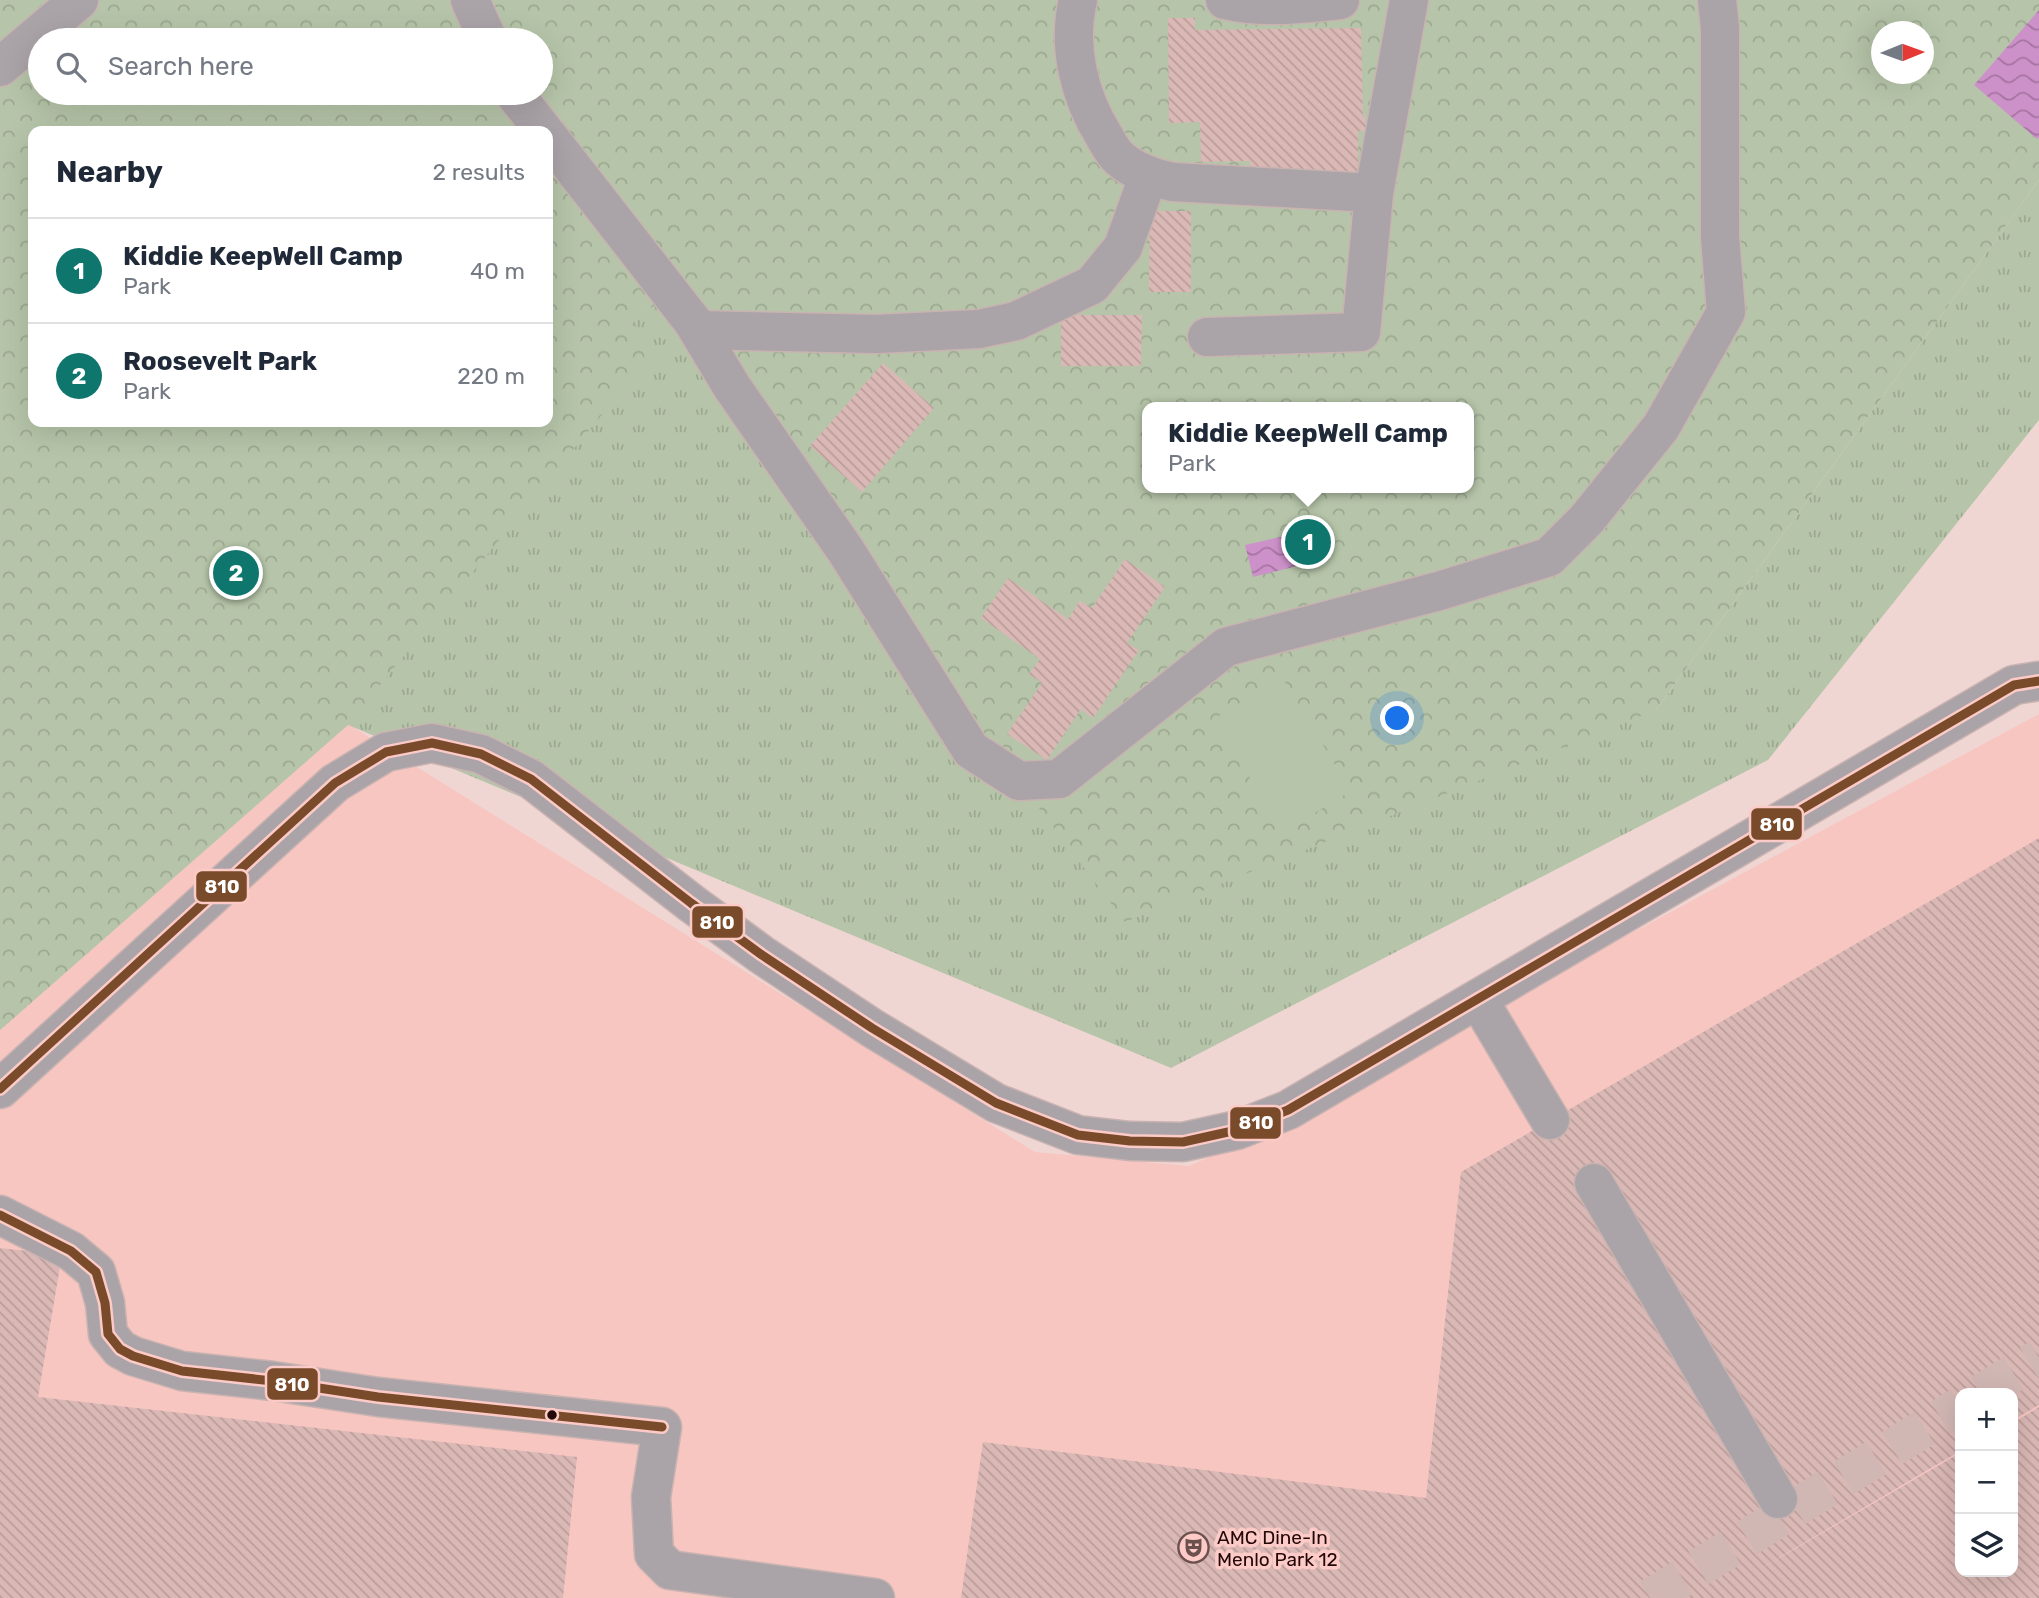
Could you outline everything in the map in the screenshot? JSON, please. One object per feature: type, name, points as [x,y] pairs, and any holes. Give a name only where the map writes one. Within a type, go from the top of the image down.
[{"type":"street","points":[[46,28],[79,0]]},
{"type":"street","points":[[470,0],[483,28]]},
{"type":"street","points":[[1078,0],[1075,35],[1078,79],[1094,119],[1117,157],[1148,177],[1173,182],[1374,193]]},
{"type":"street","points":[[1225,0],[1244,4],[1295,5],[1340,0]]},
{"type":"street","points":[[1207,337],[1361,332],[1374,193],[1409,0]]},
{"type":"street","points":[[553,142],[698,330],[732,387],[846,551],[971,750],[1019,781],[1059,779],[1226,647],[1439,591],[1549,556],[1587,519],[1661,427],[1726,312],[1720,237],[1720,28],[1717,0]]},
{"type":"street","points":[[0,67],[28,43]]},
{"type":"street","points":[[523,105],[540,126]]},
{"type":"street","points":[[698,330],[876,334],[979,329],[1016,321],[1092,285],[1123,247],[1148,177]]},
{"type":"street","points":[[0,1088],[335,783],[387,752],[432,743],[481,754],[531,779],[691,904],[762,955],[862,1021],[996,1103],[1078,1135],[1130,1141],[1183,1142],[1237,1130],[1288,1110],[2014,685],[2039,681]]},
{"type":"street","points":[[1478,999],[1550,1120]]},
{"type":"street","points":[[1594,1183],[1778,1499]]},
{"type":"street","points":[[0,1215],[71,1251],[96,1272],[106,1303],[108,1334],[120,1349],[133,1356],[182,1371],[378,1397],[662,1427],[651,1497],[654,1555],[670,1570],[876,1598]]},
{"type":"shaded area","points":[[2039,714],[2039,1598],[0,1598],[0,1030],[348,724],[1035,1152],[1189,1166],[1245,1141]]},
{"type":"green space","points":[[0,0],[2039,0],[2039,180],[1656,710],[1125,922],[658,303],[633,320],[646,361],[348,724],[0,1030]]},
{"type":"green space","points":[[2039,180],[2039,420],[1768,760],[1171,1068],[348,725],[0,1030],[0,255],[28,397],[28,427],[553,427],[553,371],[658,303],[1656,710]]},
{"type":"green space","points":[[1282,677],[1351,791],[1283,832],[1214,719]]},
{"type":"water","points":[[2039,10],[2039,137],[2037,139],[1974,85]]},
{"type":"water","points":[[1307,531],[1314,562],[1253,577],[1245,545]]},
{"type":"building","points":[[1168,18],[1195,18],[1195,30],[1361,28],[1363,117],[1366,131],[1358,131],[1358,172],[1250,174],[1250,161],[1201,162],[1200,122],[1169,123]]},
{"type":"building","points":[[1150,211],[1191,211],[1191,292],[1149,292]]},
{"type":"building","points":[[1061,315],[1142,315],[1141,366],[1061,366]]},
{"type":"building","points":[[883,363],[934,408],[862,492],[810,446]]},
{"type":"building","points":[[1125,559],[1165,587],[1127,643],[1139,650],[1093,718],[1081,709],[1047,760],[1007,734],[1042,683],[1029,674],[1040,659],[981,618],[1008,578],[1068,619],[1080,601],[1092,608]]},
{"type":"building","points":[[2039,838],[2039,1405],[2018,1417],[2018,1388],[1955,1388],[1955,1454],[1743,1579],[1955,1456],[1955,1577],[2018,1577],[2018,1420],[2039,1407],[2039,1598],[961,1598],[983,1442],[1426,1498],[1461,1172]]},
{"type":"building","points":[[0,1248],[62,1255],[38,1397],[577,1457],[563,1598],[0,1598]]},
{"type":"tunnel","points":[[1989,1388],[2039,1358]]},
{"type":"tunnel","points":[[1650,1598],[1955,1409]]},
{"type":"transit line","name":"810","points":[[0,1089],[335,783],[386,752],[432,743],[481,754],[531,779],[762,955],[872,1028],[996,1103],[1078,1135],[1130,1141],[1183,1142],[1237,1130],[1288,1110],[2014,685],[2039,681]]},
{"type":"transit line","name":"810","points":[[0,1215],[71,1251],[96,1272],[105,1303],[108,1334],[120,1349],[133,1356],[182,1371],[378,1397],[662,1427]]},
{"type":"place","name":"Kiddie KeepWell Camp","points":[[1308,542]]},
{"type":"place","name":"Roosevelt Park","points":[[236,573]]},
{"type":"place","name":"AMC Dine-In Menlo Park 12","points":[[1194,1548]]}]
